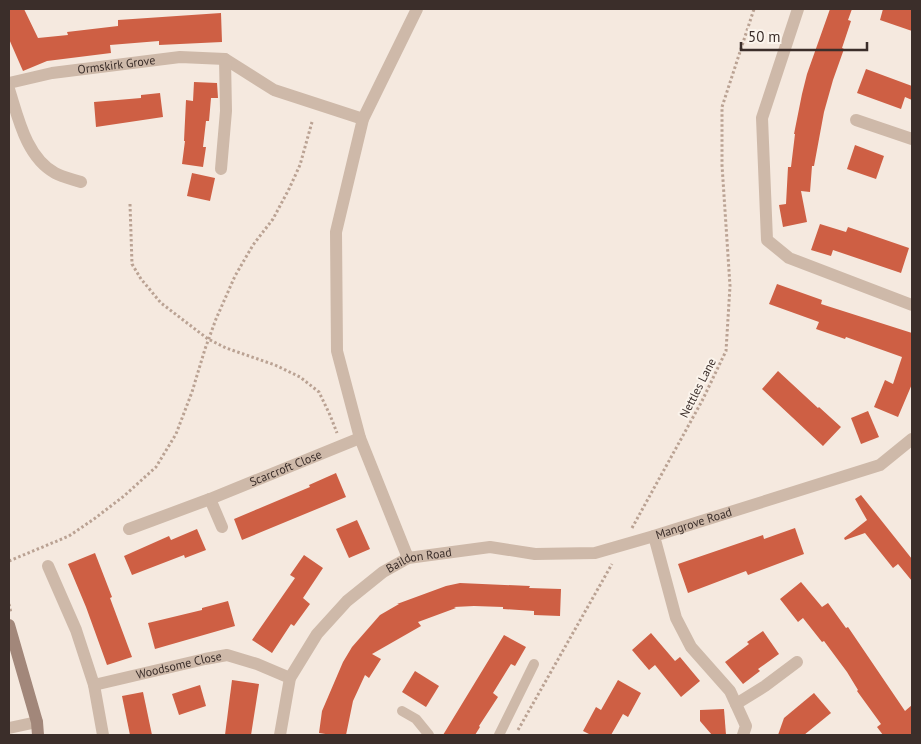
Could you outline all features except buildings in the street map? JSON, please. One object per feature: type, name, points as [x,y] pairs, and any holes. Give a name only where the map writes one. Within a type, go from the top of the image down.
[{"type":"main road","points":[[9,625],[37,722],[38,735]]},
{"type":"street","points":[[408,558],[360,438],[337,351],[336,232],[363,119],[417,9]]},
{"type":"street","points":[[798,9],[762,118],[767,240],[789,258],[912,305]]},
{"type":"street","name":"Ormskirk Grove","points":[[9,83],[52,73],[180,57],[225,59],[274,90],[363,119]]},
{"type":"street","points":[[221,169],[226,111],[225,59]]},
{"type":"street","points":[[9,89],[22,130],[36,158],[54,172],[81,182]]},
{"type":"street","points":[[856,120],[912,139]]},
{"type":"street","name":"Scarcroft Close","points":[[129,529],[210,499],[360,438]]},
{"type":"street","name":"Mangrove Road","points":[[743,735],[746,726],[730,691],[691,647],[676,618],[654,536],[880,465],[912,439]]},
{"type":"street","points":[[210,499],[222,527]]},
{"type":"street","name":"Baildon Road","points":[[280,735],[290,678],[317,634],[347,601],[383,572],[408,558],[490,547],[535,554],[595,553],[654,536]]},
{"type":"street","points":[[48,566],[76,630],[94,685],[103,735]]},
{"type":"street","name":"Woodsome Close","points":[[94,685],[205,658],[227,655],[257,664],[290,678]]},
{"type":"street","points":[[736,704],[766,686],[797,662]]},
{"type":"street","points":[[9,728],[37,722]]},
{"type":"lane","points":[[499,735],[534,664]]},
{"type":"lane","points":[[402,711],[416,719],[429,735]]},
{"type":"path","name":"Nettles Lane","points":[[515,735],[698,409],[726,351],[730,286],[722,165],[722,107],[754,9]]},
{"type":"path","points":[[9,561],[69,536],[124,496],[156,467],[176,434],[192,392],[208,339],[235,276],[253,245],[273,219],[300,165],[312,122]]},
{"type":"path","points":[[130,204],[132,264],[141,279],[161,303],[208,339],[240,354],[275,365],[300,377],[319,392],[330,415],[341,446]]}]
